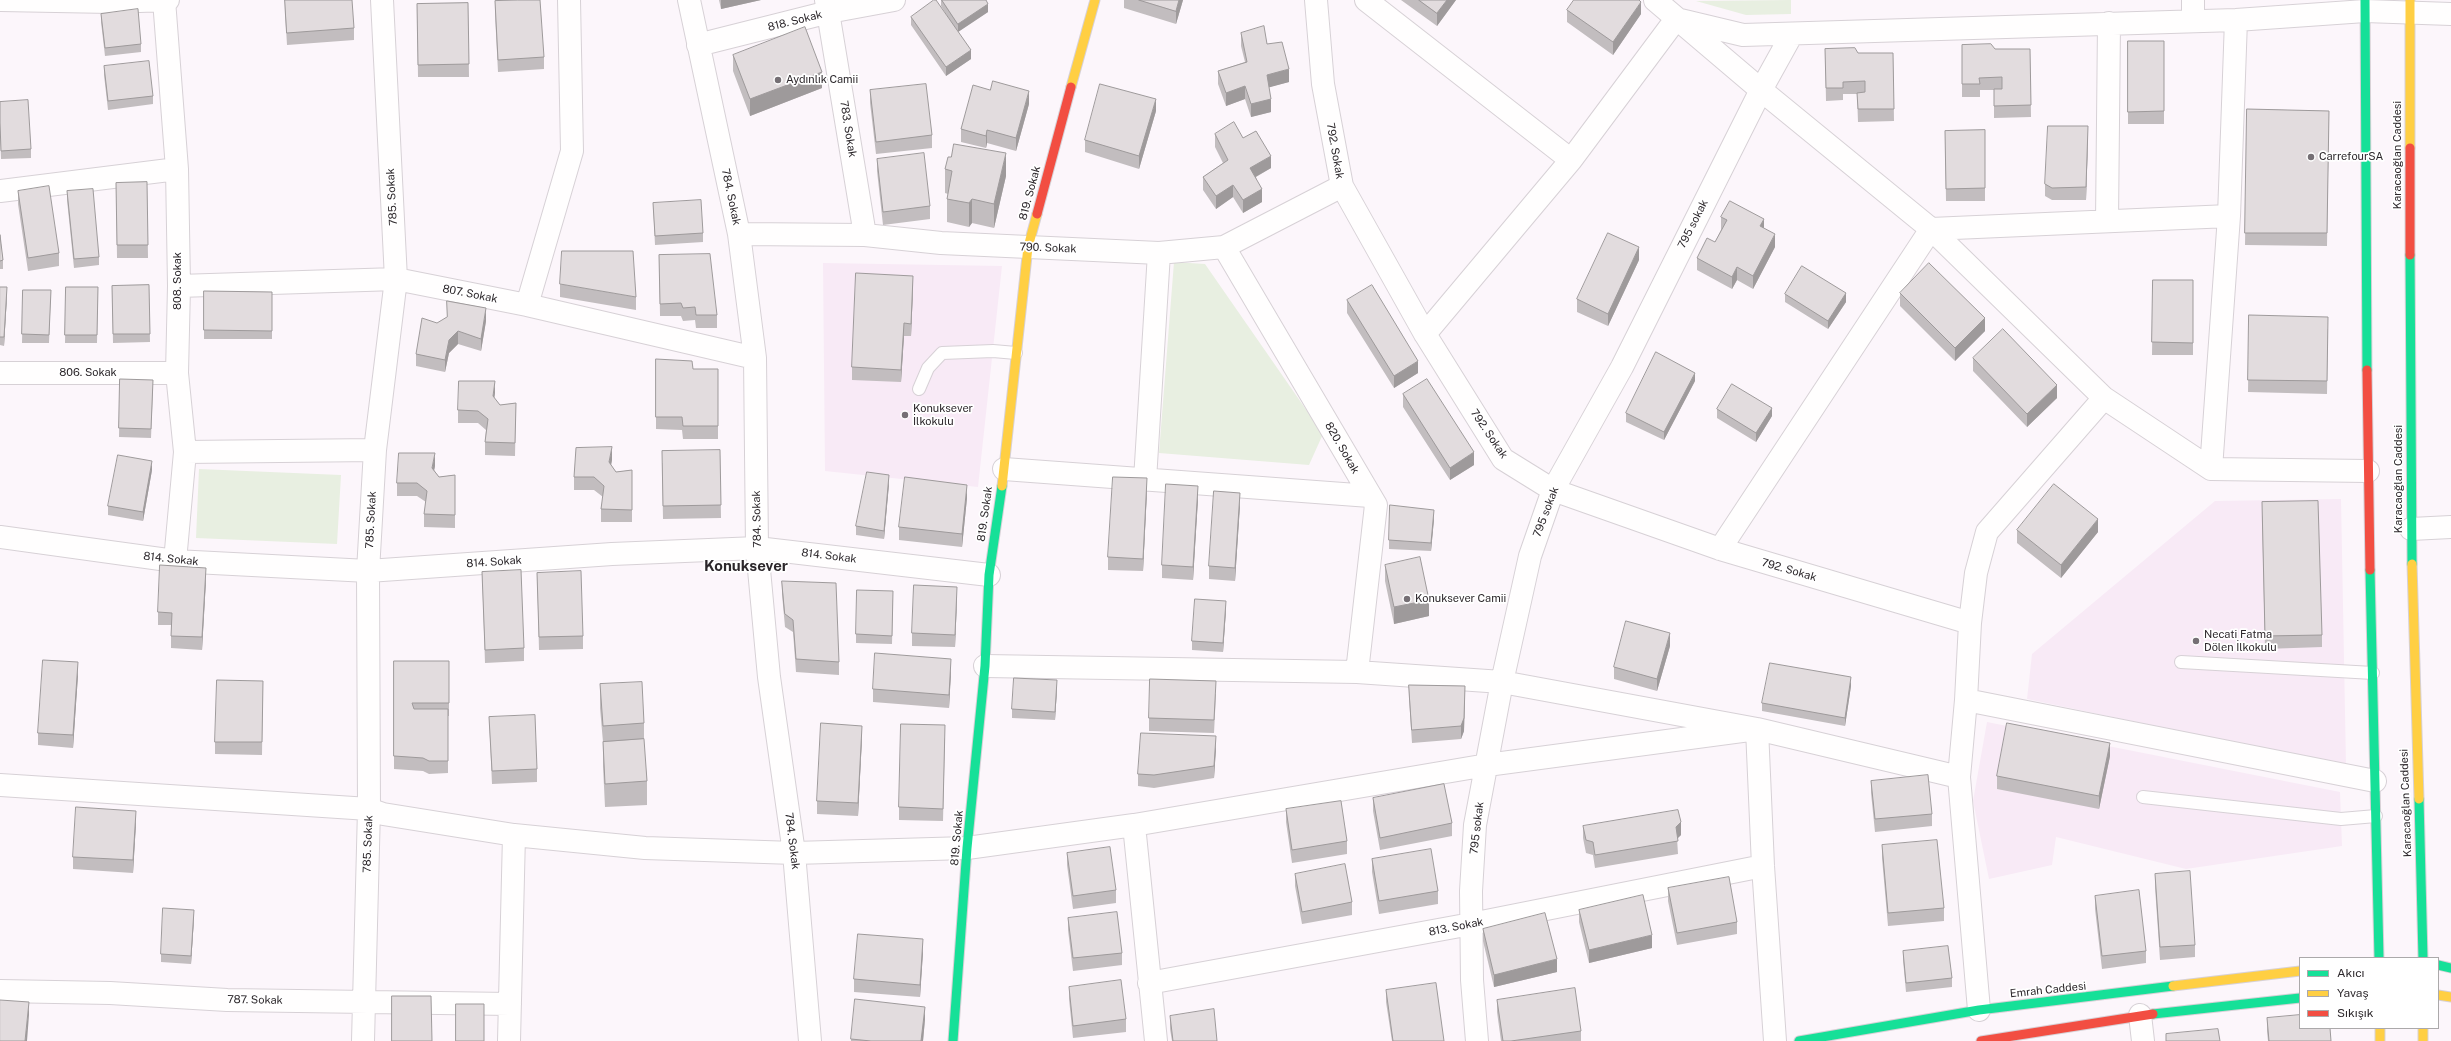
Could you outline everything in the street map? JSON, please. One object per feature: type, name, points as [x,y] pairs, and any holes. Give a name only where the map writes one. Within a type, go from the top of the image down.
[{"type":"street","points":[[1,0],[168,0]]},
{"type":"street","name":"808. Sokak","points":[[164,0],[177,169],[179,286],[177,373],[185,452],[175,561]]},
{"type":"street","name":"785. Sokak","points":[[363,1041],[369,809],[368,571],[375,450],[396,279],[382,0]]},
{"type":"street","points":[[527,305],[572,150],[568,0]]},
{"type":"street","name":"784. Sokak","points":[[689,0],[739,234],[755,358],[757,548],[768,677],[794,853],[810,1041]]},
{"type":"street","name":"818. Sokak","points":[[698,45],[827,6],[894,0]]},
{"type":"street","name":"819. Sokak","points":[[953,1041],[968,848],[985,666],[989,575],[1004,469],[1028,247],[1095,0]]},
{"type":"street","name":"792. Sokak","points":[[1316,0],[1323,84],[1342,186],[1425,334],[1503,459],[1554,490],[1720,549],[1970,623]]},
{"type":"street","points":[[1366,0],[1571,160]]},
{"type":"street","points":[[1655,0],[1761,90],[1931,229],[2104,398],[2211,469],[2368,471]]},
{"type":"street","points":[[1676,18],[1743,35],[2109,23],[2193,10],[2236,20],[2365,5],[2410,7],[2451,14]]},
{"type":"street","points":[[2365,5],[2368,471],[2379,957]]},
{"type":"street","name":"783. Sokak","points":[[827,6],[865,235]]},
{"type":"street","name":"Karacaoğlan Caddesi","points":[[2410,7],[2410,529],[2423,957]]},
{"type":"street","points":[[1425,334],[1571,160],[1676,18]]},
{"type":"street","points":[[2211,469],[2229,216],[2236,20]]},
{"type":"street","points":[[2107,221],[2109,23]]},
{"type":"street","name":"795 sokak","points":[[1478,1041],[1472,980],[1471,924],[1471,891],[1475,825],[1502,682],[1530,556],[1554,490],[1622,367],[1761,90],[1792,34]]},
{"type":"street","points":[[0,192],[177,169]]},
{"type":"street","name":"790. Sokak","points":[[739,234],[865,235],[941,243],[1159,253],[1224,247],[1342,186]]},
{"type":"street","points":[[1931,229],[2229,216]]},
{"type":"street","points":[[1720,549],[1931,229]]},
{"type":"street","name":"820. Sokak","points":[[1224,247],[1376,506],[1357,672]]},
{"type":"street","points":[[1145,480],[1159,253]]},
{"type":"street","name":"807. Sokak","points":[[179,286],[396,279],[527,305],[755,358]]},
{"type":"street","name":"806. Sokak","points":[[0,373],[177,373]]},
{"type":"street","points":[[1979,1010],[1959,778],[1966,700],[1970,623],[1976,573],[1987,532],[2104,398]]},
{"type":"street","points":[[185,452],[375,450]]},
{"type":"street","points":[[1004,469],[1370,496]]},
{"type":"street","points":[[2410,529],[2451,528]]},
{"type":"street","name":"814. Sokak","points":[[0,537],[175,561],[368,571],[612,554],[757,548],[989,575]]},
{"type":"street","points":[[985,666],[1357,672],[1502,682],[1757,729],[1959,778]]},
{"type":"street","points":[[1966,700],[2375,781]]},
{"type":"street","points":[[0,785],[369,809],[382,814],[514,835],[645,848],[794,853],[968,848],[1134,825],[1487,765],[1757,729]]},
{"type":"street","points":[[1757,729],[1763,866],[1775,1041]]},
{"type":"street","points":[[1134,825],[1156,1041]]},
{"type":"street","points":[[509,1041],[514,835]]},
{"type":"street","name":"813. Sokak","points":[[1149,983],[1471,924],[1763,866]]},
{"type":"street","points":[[2439,965],[2451,968]]},
{"type":"street","name":"Emrah Caddesi","points":[[1799,1041],[1979,1010],[2299,972]]},
{"type":"street","name":"787. Sokak","points":[[0,991],[110,993],[227,1000],[510,1004]]},
{"type":"street","points":[[2439,995],[2451,997]]},
{"type":"street","points":[[1981,1041],[2140,1015],[2299,998]]},
{"type":"street","points":[[2140,1015],[2143,1041]]},
{"type":"street","points":[[2380,1029],[2380,1041]]},
{"type":"street","points":[[2423,1029],[2423,1041]]},
{"type":"lane","points":[[919,389],[928,368],[942,353],[993,351],[1016,353]]},
{"type":"lane","points":[[2180,662],[2373,673]]},
{"type":"lane","points":[[2143,797],[2341,819],[2376,816]]},
{"type":"shaded area","points":[[1791,0],[1791,14],[1746,15],[1696,1]]},
{"type":"shaded area","points":[[1174,262],[1205,264],[1323,434],[1309,465],[1159,453]]},
{"type":"shaded area","name":"Konuksever İlkokulu","points":[[823,263],[1002,266],[978,487],[825,471]]},
{"type":"shaded area","points":[[199,469],[341,475],[337,544],[196,538]]},
{"type":"shaded area","name":"Necati Fatma Dölen İlkokulu","points":[[2341,499],[2346,766],[2027,699],[2032,654],[2215,501]]},
{"type":"shaded area","points":[[1987,722],[2340,792],[2342,846],[2186,869],[2056,837],[2052,865],[1989,879],[1973,801]]},
{"type":"building","points":[[285,0],[352,0],[354,28],[287,33]]},
{"type":"building","points":[[540,0],[544,57],[498,60],[495,1]]},
{"type":"building","points":[[936,0],[971,50],[946,67],[911,17]]},
{"type":"building","points":[[942,0],[986,0],[988,4],[958,24]]},
{"type":"building","points":[[1139,0],[1179,0],[1176,11]]},
{"type":"building","points":[[1419,0],[1447,0],[1437,13]]},
{"type":"building","points":[[1574,0],[1639,0],[1641,2],[1613,42],[1567,10]]},
{"type":"building","points":[[468,3],[469,64],[418,65],[417,4]]},
{"type":"building","points":[[138,9],[141,44],[105,48],[101,14]]},
{"type":"building","points":[[1264,26],[1267,44],[1282,42],[1289,69],[1267,75],[1271,99],[1251,104],[1245,86],[1226,93],[1218,71],[1247,62],[1241,33]]},
{"type":"building","name":"Aydınlık Camii","points":[[805,27],[822,72],[750,99],[733,55]]},
{"type":"building","points":[[2128,41],[2164,41],[2164,111],[2128,112]]},
{"type":"building","points":[[1991,44],[1995,49],[2030,49],[2031,105],[1994,106],[1994,89],[2002,89],[2002,77],[1979,78],[1980,84],[1962,84],[1962,45]]},
{"type":"building","points":[[1855,48],[1858,53],[1893,53],[1894,109],[1858,109],[1857,93],[1865,92],[1865,81],[1843,82],[1843,88],[1826,88],[1825,49]]},
{"type":"building","points":[[149,61],[153,96],[108,101],[104,66]]},
{"type":"building","points":[[993,81],[1029,91],[1016,138],[987,130],[986,136],[961,129],[973,85],[990,90]]},
{"type":"building","points":[[926,84],[932,135],[876,142],[870,90]]},
{"type":"building","points":[[1100,84],[1156,99],[1139,156],[1085,140]]},
{"type":"building","points":[[28,100],[31,149],[1,151],[0,102]]},
{"type":"building","points":[[2247,109],[2329,111],[2327,233],[2245,233]]},
{"type":"building","points":[[1234,122],[1243,138],[1256,131],[1271,156],[1250,168],[1262,189],[1243,200],[1233,185],[1216,196],[1203,177],[1228,160],[1215,134]]},
{"type":"building","points":[[2048,126],[2088,126],[2086,187],[2052,188],[2045,184]]},
{"type":"building","points":[[1985,130],[1985,188],[1946,189],[1945,131]]},
{"type":"building","points":[[954,144],[1006,153],[994,204],[972,199],[969,203],[947,199],[952,171],[945,169],[948,157],[951,157]]},
{"type":"building","points":[[924,153],[930,206],[883,212],[877,159]]},
{"type":"building","points":[[147,182],[148,245],[117,245],[116,183]]},
{"type":"building","points":[[49,186],[59,253],[28,258],[18,191]]},
{"type":"building","points":[[93,189],[99,257],[74,259],[67,191]]},
{"type":"building","points":[[701,200],[703,233],[655,236],[653,203]]},
{"type":"building","points":[[1730,201],[1764,219],[1760,226],[1775,234],[1753,276],[1737,267],[1732,277],[1697,258],[1707,238],[1715,242],[1727,220],[1721,217]]},
{"type":"building","points":[[1608,233],[1639,247],[1608,314],[1577,299]]},
{"type":"building","points":[[0,235],[3,260],[0,261]]},
{"type":"building","points":[[562,251],[633,251],[636,297],[560,284]]},
{"type":"building","points":[[710,254],[717,315],[696,315],[695,307],[683,308],[681,303],[660,304],[659,255]]},
{"type":"building","points":[[1929,263],[1985,318],[1955,348],[1900,293]]},
{"type":"building","points":[[1802,266],[1846,293],[1828,321],[1785,294]]},
{"type":"building","points":[[856,273],[913,276],[911,324],[904,323],[901,370],[852,367]]},
{"type":"building","points":[[2153,280],[2193,280],[2193,343],[2152,342]]},
{"type":"building","points":[[149,285],[150,334],[113,334],[112,286]]},
{"type":"building","points":[[1372,285],[1418,361],[1394,376],[1347,300]]},
{"type":"building","points":[[0,287],[7,287],[4,337],[0,337]]},
{"type":"building","points":[[66,287],[98,287],[97,335],[65,335]]},
{"type":"building","points":[[23,290],[51,290],[49,335],[22,334]]},
{"type":"building","points":[[204,291],[272,292],[272,331],[204,330]]},
{"type":"building","points":[[447,301],[486,308],[481,339],[458,331],[449,340],[445,360],[416,354],[422,318],[437,323],[447,317]]},
{"type":"building","points":[[2249,315],[2328,317],[2327,381],[2248,380]]},
{"type":"building","points":[[2003,329],[2057,385],[2027,414],[1973,358]]},
{"type":"building","points":[[1656,352],[1695,373],[1664,432],[1626,413]]},
{"type":"building","points":[[656,359],[692,361],[693,369],[718,369],[718,426],[683,426],[682,417],[656,417]]},
{"type":"building","points":[[120,379],[153,380],[151,429],[119,428]]},
{"type":"building","points":[[1427,379],[1474,452],[1450,468],[1403,394]]},
{"type":"building","points":[[459,381],[495,381],[493,396],[500,405],[516,403],[515,443],[485,442],[488,419],[478,411],[458,410]]},
{"type":"building","points":[[1732,384],[1772,408],[1756,433],[1717,409]]},
{"type":"building","points":[[612,447],[609,462],[616,472],[632,470],[632,510],[601,509],[604,486],[594,477],[574,477],[576,448]]},
{"type":"building","points":[[720,450],[721,505],[663,506],[662,451]]},
{"type":"building","points":[[399,453],[435,453],[432,468],[439,477],[455,475],[455,515],[424,514],[427,491],[417,483],[397,483]]},
{"type":"building","points":[[118,455],[152,461],[143,512],[108,506]]},
{"type":"building","points":[[867,472],[889,475],[884,531],[856,526]]},
{"type":"building","points":[[905,477],[967,485],[962,534],[899,527]]},
{"type":"building","points":[[1113,477],[1147,478],[1143,559],[1108,557]]},
{"type":"building","points":[[1166,484],[1198,486],[1193,567],[1162,565]]},
{"type":"building","points":[[2054,484],[2098,519],[2061,565],[2017,530]]},
{"type":"building","points":[[1214,491],[1240,493],[1235,568],[1209,566]]},
{"type":"building","points":[[2318,501],[2322,635],[2265,636],[2262,502]]},
{"type":"building","points":[[1390,505],[1434,510],[1431,543],[1389,540]]},
{"type":"building","points":[[1420,557],[1429,600],[1394,607],[1385,565]]},
{"type":"building","points":[[160,565],[206,568],[202,637],[171,636],[172,613],[158,612]]},
{"type":"building","points":[[521,570],[524,648],[485,650],[482,572]]},
{"type":"building","points":[[581,571],[583,636],[539,637],[537,573]]},
{"type":"building","points":[[782,581],[836,583],[839,662],[796,659],[793,620],[785,614]]},
{"type":"building","points":[[914,585],[957,587],[955,635],[912,633]]},
{"type":"building","points":[[857,590],[893,591],[892,636],[856,634]]},
{"type":"building","points":[[1195,599],[1226,601],[1223,643],[1192,641]]},
{"type":"building","points":[[1626,621],[1670,633],[1657,679],[1614,667]]},
{"type":"building","points":[[875,653],[951,659],[949,695],[873,689]]},
{"type":"building","points":[[43,660],[78,662],[73,735],[38,733]]},
{"type":"building","points":[[394,661],[449,661],[449,703],[412,703],[414,709],[448,709],[448,761],[429,761],[423,758],[394,756]]},
{"type":"building","points":[[1770,663],[1851,677],[1845,718],[1762,703]]},
{"type":"building","points":[[1014,678],[1057,680],[1055,712],[1012,709]]},
{"type":"building","points":[[1150,679],[1216,681],[1214,720],[1149,718]]},
{"type":"building","points":[[217,680],[263,681],[262,742],[215,742]]},
{"type":"building","points":[[642,682],[644,723],[603,726],[600,684]]},
{"type":"building","points":[[1409,685],[1465,686],[1464,718],[1461,726],[1412,730]]},
{"type":"building","points":[[535,715],[537,769],[492,771],[489,717]]},
{"type":"building","points":[[821,723],[862,726],[858,803],[817,801]]},
{"type":"building","points":[[2007,723],[2110,743],[2099,796],[1997,776]]},
{"type":"building","points":[[901,724],[945,725],[943,809],[899,807]]},
{"type":"building","points":[[1141,733],[1216,736],[1214,766],[1154,775],[1138,774]]},
{"type":"building","points":[[644,739],[647,781],[605,784],[603,742]]},
{"type":"building","points":[[1928,775],[1932,814],[1875,819],[1871,781]]},
{"type":"building","points":[[1444,784],[1452,823],[1380,838],[1373,798]]},
{"type":"building","points":[[1341,801],[1347,841],[1292,850],[1286,809]]},
{"type":"building","points":[[76,807],[136,811],[133,860],[73,857]]},
{"type":"building","points":[[1678,810],[1681,822],[1676,827],[1678,841],[1595,855],[1593,842],[1586,840],[1583,826]]},
{"type":"building","points":[[1937,840],[1944,908],[1888,913],[1882,845]]},
{"type":"building","points":[[1110,847],[1116,890],[1073,896],[1067,853]]},
{"type":"building","points":[[1431,849],[1438,891],[1379,901],[1372,859]]},
{"type":"building","points":[[1345,864],[1352,902],[1302,912],[1295,874]]},
{"type":"building","points":[[2190,871],[2195,945],[2160,947],[2155,874]]},
{"type":"building","points":[[1729,877],[1737,922],[1677,933],[1668,888]]},
{"type":"building","points":[[2139,890],[2146,951],[2102,956],[2095,896]]},
{"type":"building","points":[[1643,895],[1652,935],[1589,950],[1579,910]]},
{"type":"building","points":[[163,908],[194,910],[191,956],[161,954]]},
{"type":"building","points":[[1117,912],[1122,953],[1073,958],[1068,918]]},
{"type":"building","points":[[1545,913],[1557,959],[1494,975],[1483,929]]},
{"type":"building","points":[[858,934],[923,939],[920,985],[854,979]]},
{"type":"building","points":[[1948,946],[1952,978],[1906,983],[1903,951]]},
{"type":"building","points":[[1121,980],[1126,1019],[1073,1026],[1069,987]]},
{"type":"building","points":[[1436,983],[1444,1041],[1393,1041],[1386,990]]},
{"type":"building","points":[[1575,988],[1581,1031],[1503,1041],[1497,1000]]},
{"type":"building","points":[[392,996],[431,996],[432,1041],[392,1041]]},
{"type":"building","points":[[855,999],[925,1007],[921,1041],[871,1041],[851,1039]]},
{"type":"building","points":[[0,1000],[29,1002],[25,1041],[0,1041]]},
{"type":"building","points":[[456,1004],[484,1004],[484,1041],[456,1041]]},
{"type":"building","points":[[1214,1009],[1217,1041],[1173,1041],[1170,1016]]},
{"type":"building","points":[[2299,1015],[2299,1029],[2330,1029],[2331,1041],[2269,1041],[2267,1018]]},
{"type":"building","points":[[2218,1029],[2220,1041],[2166,1041],[2166,1034]]},
{"type":"traffic: fast","points":[[2365,0],[2367,370]]},
{"type":"traffic: fast","points":[[2410,255],[2412,564]]},
{"type":"traffic: fast","points":[[953,1041],[967,848],[985,666],[989,575],[1002,486]]},
{"type":"traffic: fast","points":[[2370,570],[2379,957]]},
{"type":"traffic: fast","points":[[2419,799],[2423,957]]},
{"type":"traffic: fast","points":[[2439,965],[2451,968]]},
{"type":"traffic: fast","points":[[1799,1041],[1979,1010],[2173,986]]},
{"type":"traffic: fast","points":[[2153,1014],[2299,998]]},
{"type":"traffic: slow","points":[[1071,87],[1095,0]]},
{"type":"traffic: slow","points":[[2410,0],[2410,148]]},
{"type":"traffic: slow","points":[[1002,486],[1028,247],[1037,214]]},
{"type":"traffic: slow","points":[[2412,564],[2419,799]]},
{"type":"traffic: slow","points":[[2173,986],[2299,971]]},
{"type":"traffic: slow","points":[[2439,995],[2451,997]]},
{"type":"traffic: slow","points":[[2380,1029],[2380,1041]]},
{"type":"traffic: slow","points":[[2423,1029],[2423,1041]]},
{"type":"traffic: jam","points":[[1037,214],[1071,87]]},
{"type":"traffic: jam","points":[[2410,148],[2410,255]]},
{"type":"traffic: jam","points":[[2367,370],[2370,570]]},
{"type":"traffic: jam","points":[[1981,1041],[2153,1014]]},
{"type":"place","name":"Aydınlık Camii","points":[[778,80]]},
{"type":"place","name":"CarrefourSA","points":[[2311,157]]},
{"type":"place","name":"Konuksever İlkokulu","points":[[905,415]]},
{"type":"place","name":"Konuksever Camii","points":[[1407,599]]},
{"type":"place","name":"Necati Fatma Dölen İlkokulu","points":[[2196,641]]},
{"type":"district","name":"Konuksever","points":[[746,566]]}]
